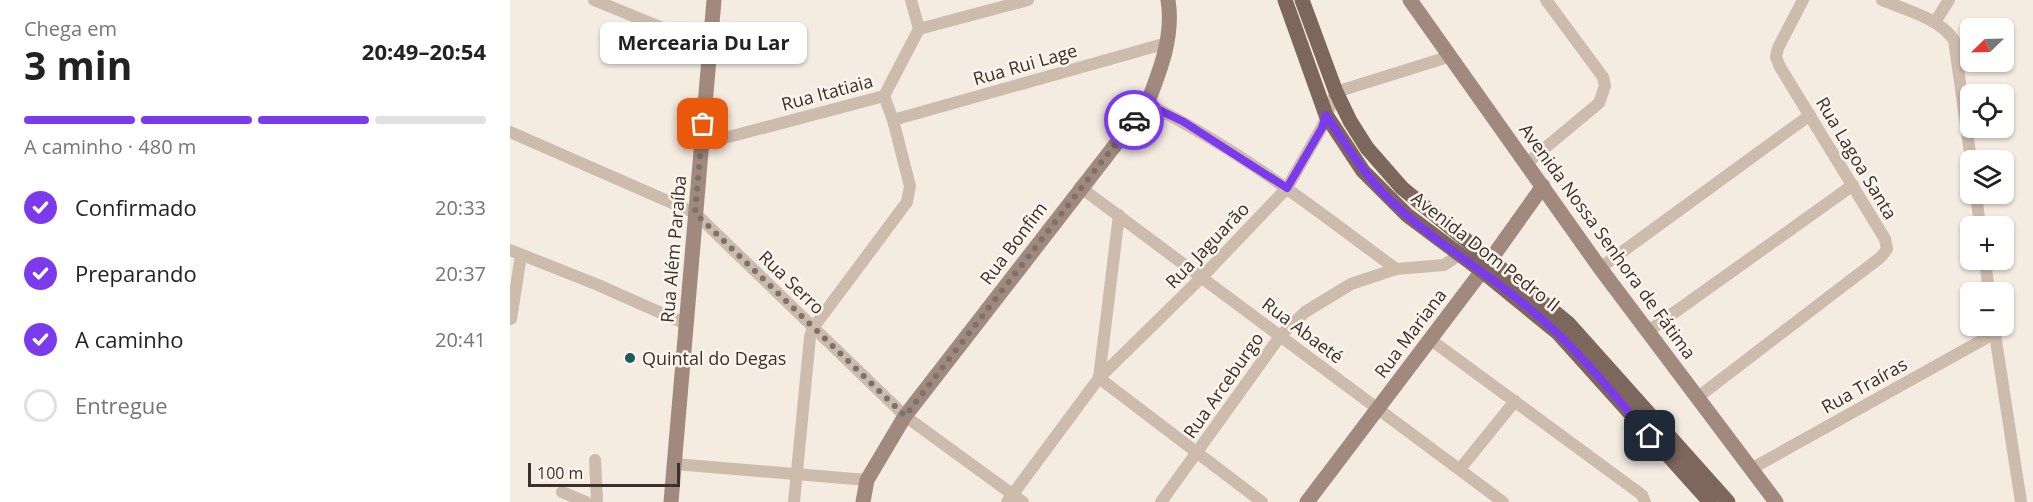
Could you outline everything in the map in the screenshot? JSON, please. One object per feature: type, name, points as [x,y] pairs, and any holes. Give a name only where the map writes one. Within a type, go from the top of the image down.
[{"type":"main road","name":"Avenida Dom Pedro II","points":[[1285,0],[1326,115],[1363,171],[1407,215],[1459,255],[1486,265],[1569,323],[1728,502]]},
{"type":"main road","name":"Avenida Dom Pedro II","points":[[1302,0],[1336,92],[1367,148],[1402,189],[1558,333],[1710,502]]},
{"type":"street","points":[[594,0],[709,47]]},
{"type":"street","name":"Rua Além Paraíba","points":[[671,502],[714,0]]},
{"type":"street","points":[[911,0],[919,29],[1028,0]]},
{"type":"street","name":"Rua Bonfim","points":[[863,502],[867,480],[905,416],[1080,187],[1147,104],[1159,75],[1167,43],[1168,0]]},
{"type":"street","name":"Avenida Nossa Senhora de Fátima","points":[[1410,0],[1600,268],[1776,502]]},
{"type":"street","points":[[1527,163],[1599,103],[1605,86],[1603,77],[1546,0]]},
{"type":"street","name":"Rua Lagoa Santa","points":[[1698,397],[1885,253],[1887,245],[1885,239],[1776,57],[1778,48],[1803,0]]},
{"type":"street","points":[[1882,0],[1935,22],[1948,30],[1954,40],[1970,150]]},
{"type":"street","points":[[1935,22],[1949,0]]},
{"type":"street","name":"Rua Itatiaia","points":[[702,144],[884,96],[919,29]]},
{"type":"street","name":"Rua Rui Lage","points":[[893,120],[1167,43]]},
{"type":"street","points":[[1336,92],[1451,56]]},
{"type":"street","name":"Rua Jaguarão","points":[[1014,500],[1099,378],[1202,277],[1287,188],[1322,128],[1336,92]]},
{"type":"street","points":[[794,502],[808,349],[813,328],[907,202],[910,186],[893,120],[884,96]]},
{"type":"street","points":[[1147,104],[1184,122],[1287,188],[1396,269]]},
{"type":"street","points":[[1600,268],[1810,115]]},
{"type":"street","name":"Rua Serro","points":[[510,132],[695,213],[905,416],[1014,500]]},
{"type":"street","points":[[1647,332],[1853,185]]},
{"type":"street","name":"Rua Mariana","points":[[1307,502],[1431,340],[1543,186]]},
{"type":"street","name":"Rua Abaeté","points":[[1080,187],[1503,502]]},
{"type":"street","points":[[1119,214],[1099,378],[1262,502]]},
{"type":"street","points":[[511,319],[516,253],[686,324]]},
{"type":"street","name":"Rua Arceburgo","points":[[1161,502],[1281,335],[1305,312],[1351,284],[1396,269],[1444,265],[1459,255]]},
{"type":"street","name":"Rua Traíras","points":[[1751,469],[1982,336]]},
{"type":"street","points":[[1995,336],[2021,502]]},
{"type":"street","points":[[1431,340],[1642,495],[1645,502]]},
{"type":"street","points":[[1460,469],[1515,400]]},
{"type":"street","points":[[595,460],[597,502]]},
{"type":"street","points":[[675,464],[867,480]]},
{"type":"street","points":[[562,492],[586,502]]},
{"type":"way so far","points":[[703,124],[695,213],[905,416],[1134,120]]},
{"type":"place","name":"Mercearia Du Lar","points":[[703,124]]},
{"type":"place","name":"Quintal do Degas","points":[[630,358]]},
{"type":"route","points":[[1134,120],[1147,104],[1184,122],[1287,188],[1322,128],[1326,115],[1363,171],[1384,193],[1407,215],[1482,271],[1558,333],[1650,436]]}]
